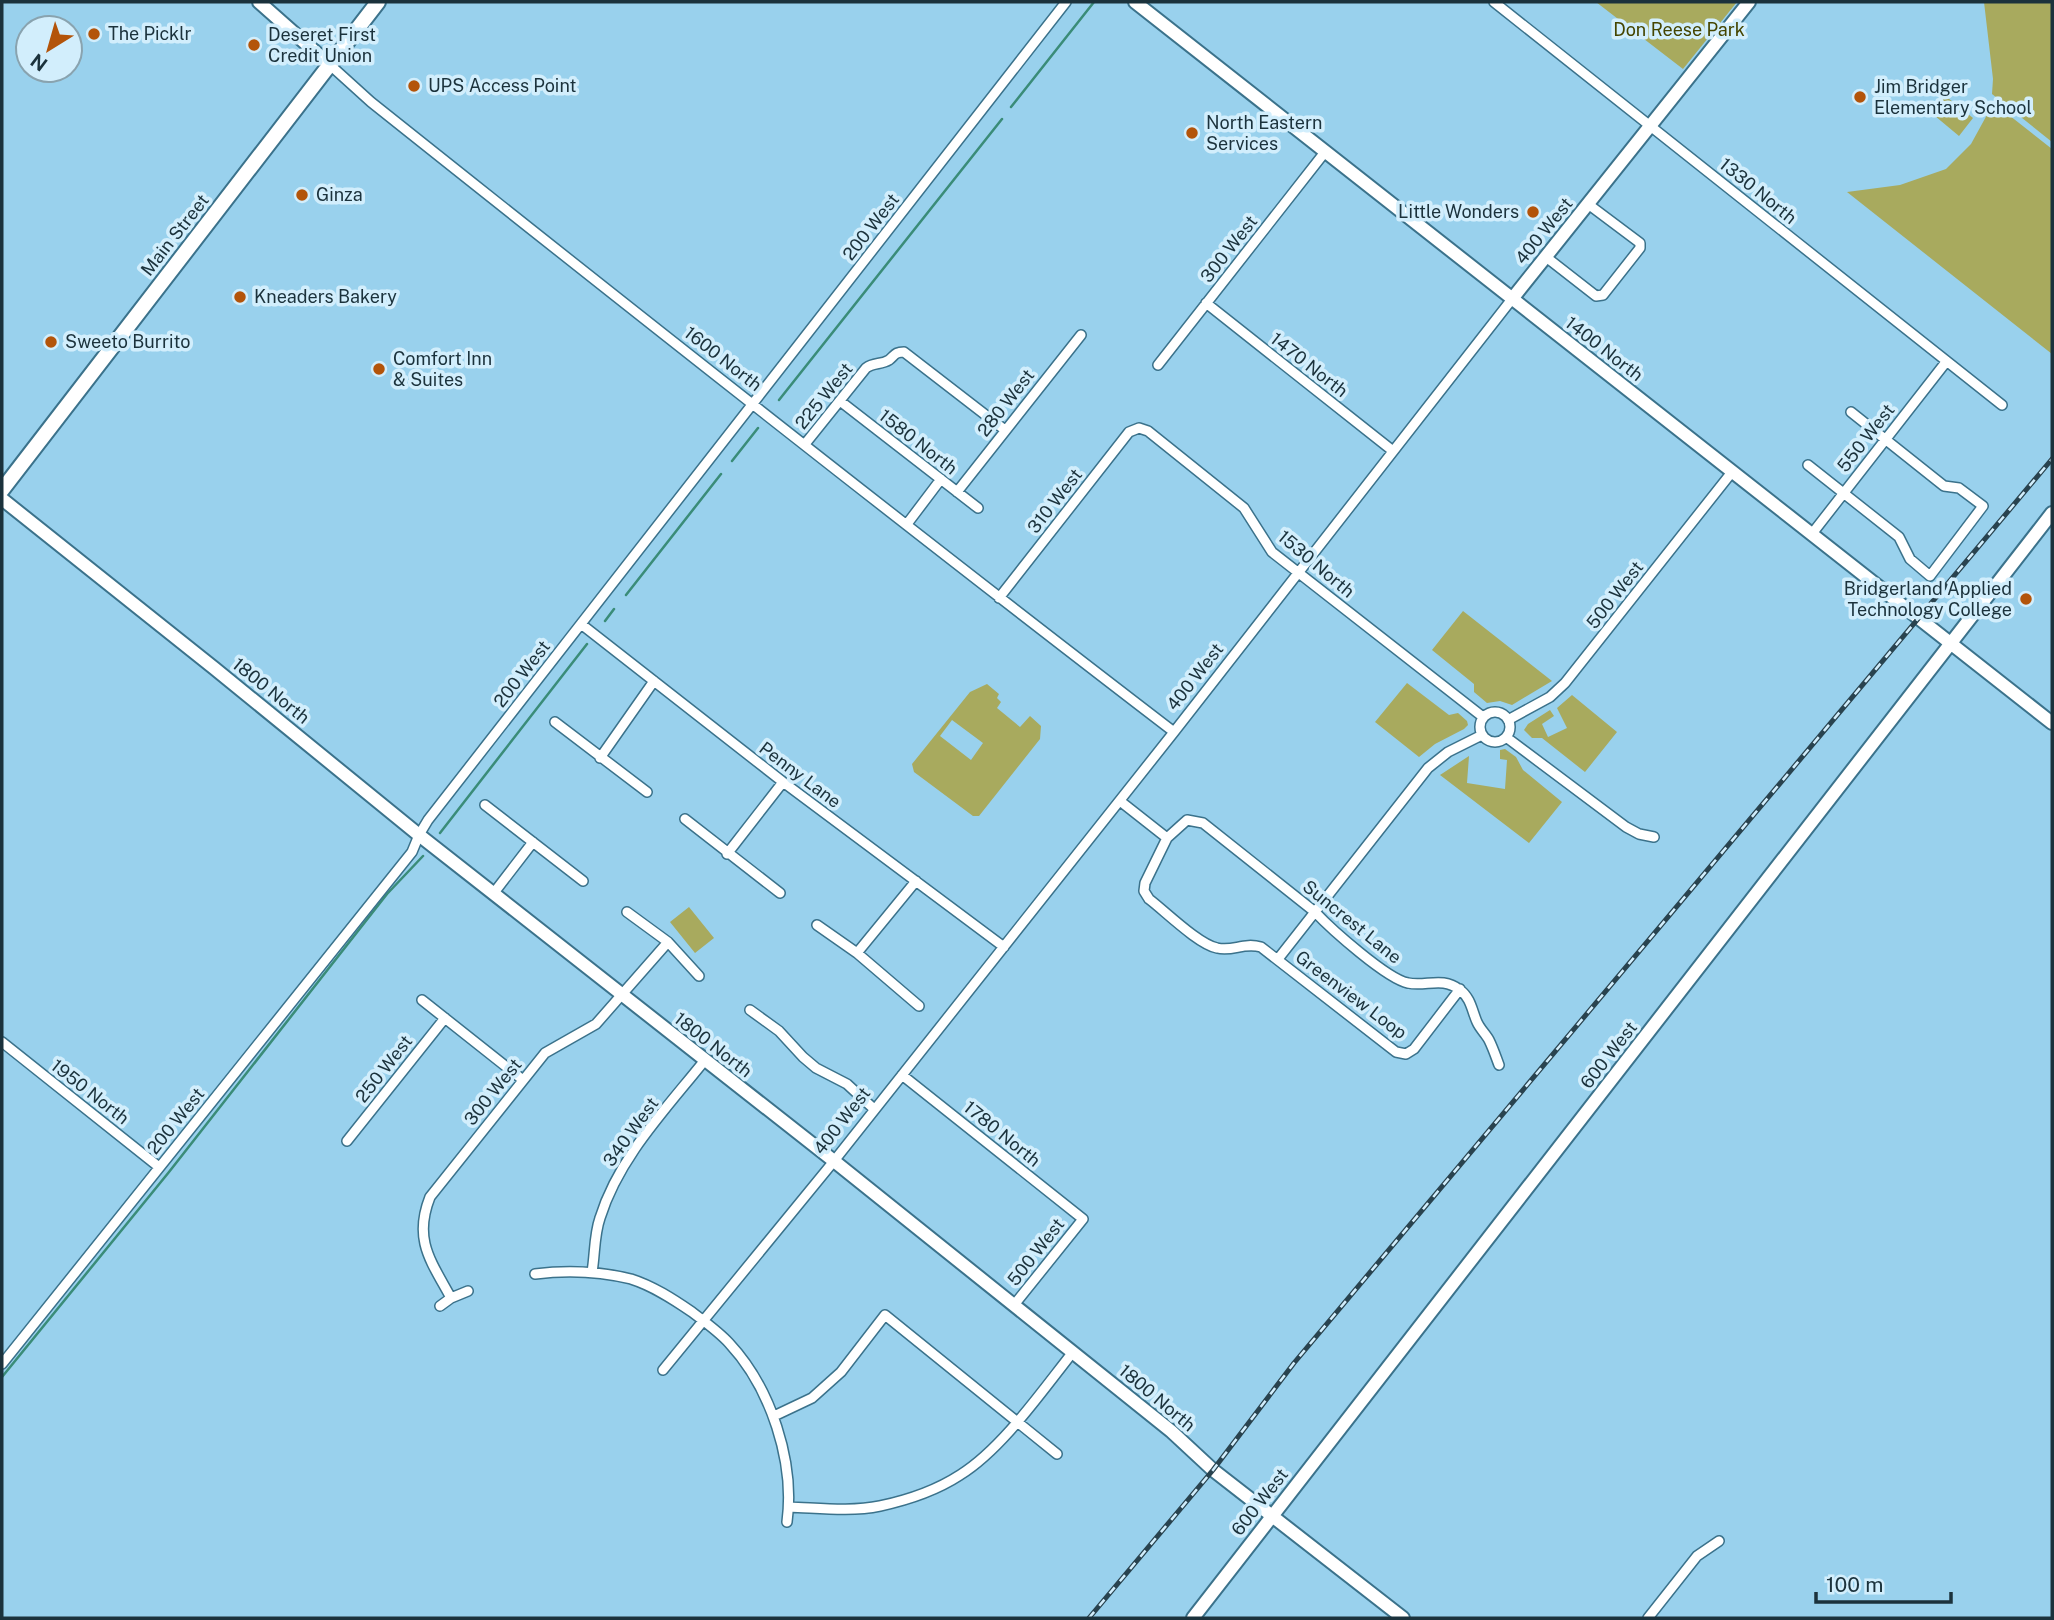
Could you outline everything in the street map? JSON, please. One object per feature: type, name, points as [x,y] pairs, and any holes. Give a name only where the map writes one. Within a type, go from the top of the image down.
[{"type":"main road","name":"Main Street","points":[[2,490],[378,2]]},
{"type":"street","name":"1600 North","points":[[259,2],[377,107],[753,405],[1174,733]]},
{"type":"street","name":"200 West","points":[[2,1364],[412,852],[428,820],[1066,2]]},
{"type":"street","name":"1400 North","points":[[1135,2],[2052,723]]},
{"type":"street","name":"1330 North","points":[[1494,2],[2002,405]]},
{"type":"street","name":"400 West","points":[[663,1370],[834,1161],[1174,733],[1512,299],[1749,2]]},
{"type":"street","name":"300 West","points":[[1158,365],[1325,152]]},
{"type":"street","points":[[1546,257],[1596,296],[1603,295],[1640,248],[1640,243],[1588,204]]},
{"type":"street","name":"1470 North","points":[[1206,303],[1393,451]]},
{"type":"street","name":"280 West","points":[[957,492],[1080,334]]},
{"type":"street","name":"225 West","points":[[805,444],[870,364],[889,360],[898,352],[904,352],[1005,430]]},
{"type":"street","name":"550 West","points":[[1811,535],[1946,362]]},
{"type":"street","name":"1580 North","points":[[840,401],[978,508]]},
{"type":"street","points":[[1808,464],[1899,537],[1910,559],[1930,576],[1983,506],[1959,488],[1944,486],[1851,411]]},
{"type":"street","name":"1530 North","points":[[1139,428],[1148,431],[1244,508],[1272,552],[1483,717]]},
{"type":"street","name":"310 West","points":[[999,598],[1129,432],[1139,428]]},
{"type":"street","name":"500 West","points":[[1508,720],[1550,697],[1565,683],[1732,472]]},
{"type":"street","points":[[907,524],[941,479]]},
{"type":"street","name":"1800 North","points":[[2,499],[419,835],[1171,1430],[1213,1470],[1403,1618]]},
{"type":"street","name":"600 West","points":[[1193,1618],[2052,513]]},
{"type":"street","name":"Penny Lane","points":[[581,624],[783,782],[1004,947]]},
{"type":"street","points":[[600,758],[654,681]]},
{"type":"street","points":[[1501,713],[1508,720],[1510,729],[1506,737],[1493,742],[1482,735],[1480,726],[1487,714],[1501,713]]},
{"type":"street","points":[[555,722],[647,792]]},
{"type":"street","points":[[1120,801],[1167,838],[1145,883],[1144,891],[1149,899],[1202,941],[1215,948],[1228,950],[1251,944],[1261,947],[1278,959],[1428,768],[1448,752],[1482,735]]},
{"type":"street","points":[[1506,737],[1626,827],[1639,834],[1654,837]]},
{"type":"street","points":[[727,853],[783,782]]},
{"type":"street","points":[[485,806],[583,881]]},
{"type":"street","points":[[685,819],[780,893]]},
{"type":"street","name":"Suncrest Lane","points":[[1167,838],[1187,820],[1203,823],[1395,978],[1410,984],[1433,981],[1448,983],[1460,989]]},
{"type":"street","points":[[494,894],[533,842]]},
{"type":"street","points":[[857,953],[916,881]]},
{"type":"street","points":[[627,912],[668,942],[699,976]]},
{"type":"street","points":[[817,925],[857,953],[919,1006]]},
{"type":"street","name":"300 West","points":[[451,1298],[428,1256],[422,1234],[422,1215],[430,1197],[545,1053],[596,1024],[668,942]]},
{"type":"street","name":"Greenview Loop","points":[[1278,959],[1396,1052],[1406,1054],[1414,1049],[1460,989]]},
{"type":"street","points":[[1460,989],[1468,998],[1499,1065]]},
{"type":"street","points":[[422,1000],[523,1080]]},
{"type":"street","points":[[750,1010],[779,1031],[816,1068],[847,1084],[874,1109]]},
{"type":"street","name":"250 West","points":[[347,1140],[444,1018]]},
{"type":"street","name":"1950 North","points":[[2,1042],[159,1167]]},
{"type":"street","name":"340 West","points":[[592,1272],[599,1220],[615,1180],[633,1150],[705,1060]]},
{"type":"street","name":"1780 North","points":[[902,1075],[1083,1219]]},
{"type":"street","name":"500 West","points":[[1014,1305],[1083,1219]]},
{"type":"street","points":[[535,1274],[592,1272],[632,1280],[670,1296],[729,1343],[754,1374],[774,1416],[785,1461],[789,1507],[787,1522]]},
{"type":"street","points":[[440,1306],[468,1291]]},
{"type":"street","points":[[774,1416],[811,1398],[841,1372],[885,1315],[1057,1454]]},
{"type":"street","points":[[789,1507],[838,1509],[879,1506],[921,1494],[961,1474],[998,1443],[1073,1352]]},
{"type":"street","points":[[1648,1618],[1697,1556],[1719,1541]]},
{"type":"green space","name":"Don Reese Park","points":[[1596,2],[1737,2],[1683,69]]},
{"type":"green space","points":[[1984,2],[2052,2],[2052,142],[1992,94],[1993,79]]},
{"type":"green space","points":[[1943,94],[1973,118],[1959,136],[1929,111]]},
{"type":"green space","points":[[1991,101],[2052,149],[2052,354],[1847,192],[1900,185],[1946,169],[1971,144],[1988,113]]},
{"type":"green space","points":[[1463,611],[1552,681],[1512,705],[1500,701],[1487,703],[1474,692],[1474,684],[1432,650]]},
{"type":"green space","points":[[1407,683],[1449,715],[1458,713],[1468,725],[1435,744],[1419,757],[1375,722]]},
{"type":"green space","points":[[987,684],[999,694],[997,698],[1001,702],[997,708],[1020,727],[1030,716],[1041,726],[1040,739],[979,816],[973,816],[914,772],[912,764],[970,692]],"holes":[[[952,720],[983,743],[971,760],[940,736]]]},
{"type":"green space","points":[[1572,695],[1617,732],[1585,772],[1542,738],[1532,738],[1524,730],[1528,724],[1550,710],[1554,716],[1542,724],[1548,737],[1567,728],[1557,708]]},
{"type":"green space","points":[[1505,749],[1516,757],[1523,770],[1562,802],[1529,843],[1440,775],[1469,756],[1467,783],[1505,789],[1507,760],[1500,759],[1500,750]]},
{"type":"green space","points":[[689,907],[714,938],[695,953],[670,922]]},
{"type":"waterway","points":[[1011,107],[1094,2]]},
{"type":"waterway","points":[[779,400],[1002,119]]},
{"type":"waterway","points":[[732,461],[758,428]]},
{"type":"waterway","points":[[626,595],[721,474]]},
{"type":"waterway","points":[[605,621],[614,609]]},
{"type":"waterway","points":[[440,833],[587,644]]},
{"type":"waterway","points":[[2,1377],[169,1172],[387,894],[423,856]]},
{"type":"railway","points":[[1089,1618],[1213,1470],[1294,1363],[2052,459]]},
{"type":"place","name":"The Picklr","points":[[94,34]]},
{"type":"place","name":"Deseret First Credit Union","points":[[254,45]]},
{"type":"place","name":"UPS Access Point","points":[[414,86]]},
{"type":"place","name":"Jim Bridger Elementary School","points":[[1860,97]]},
{"type":"place","name":"North Eastern Services","points":[[1192,133]]},
{"type":"place","name":"Ginza","points":[[302,195]]},
{"type":"place","name":"Little Wonders","points":[[1533,212]]},
{"type":"place","name":"Kneaders Bakery","points":[[240,297]]},
{"type":"place","name":"Sweeto Burrito","points":[[51,342]]},
{"type":"place","name":"Comfort Inn & Suites","points":[[379,369]]},
{"type":"place","name":"Bridgerland Applied Technology College","points":[[2026,599]]}]
